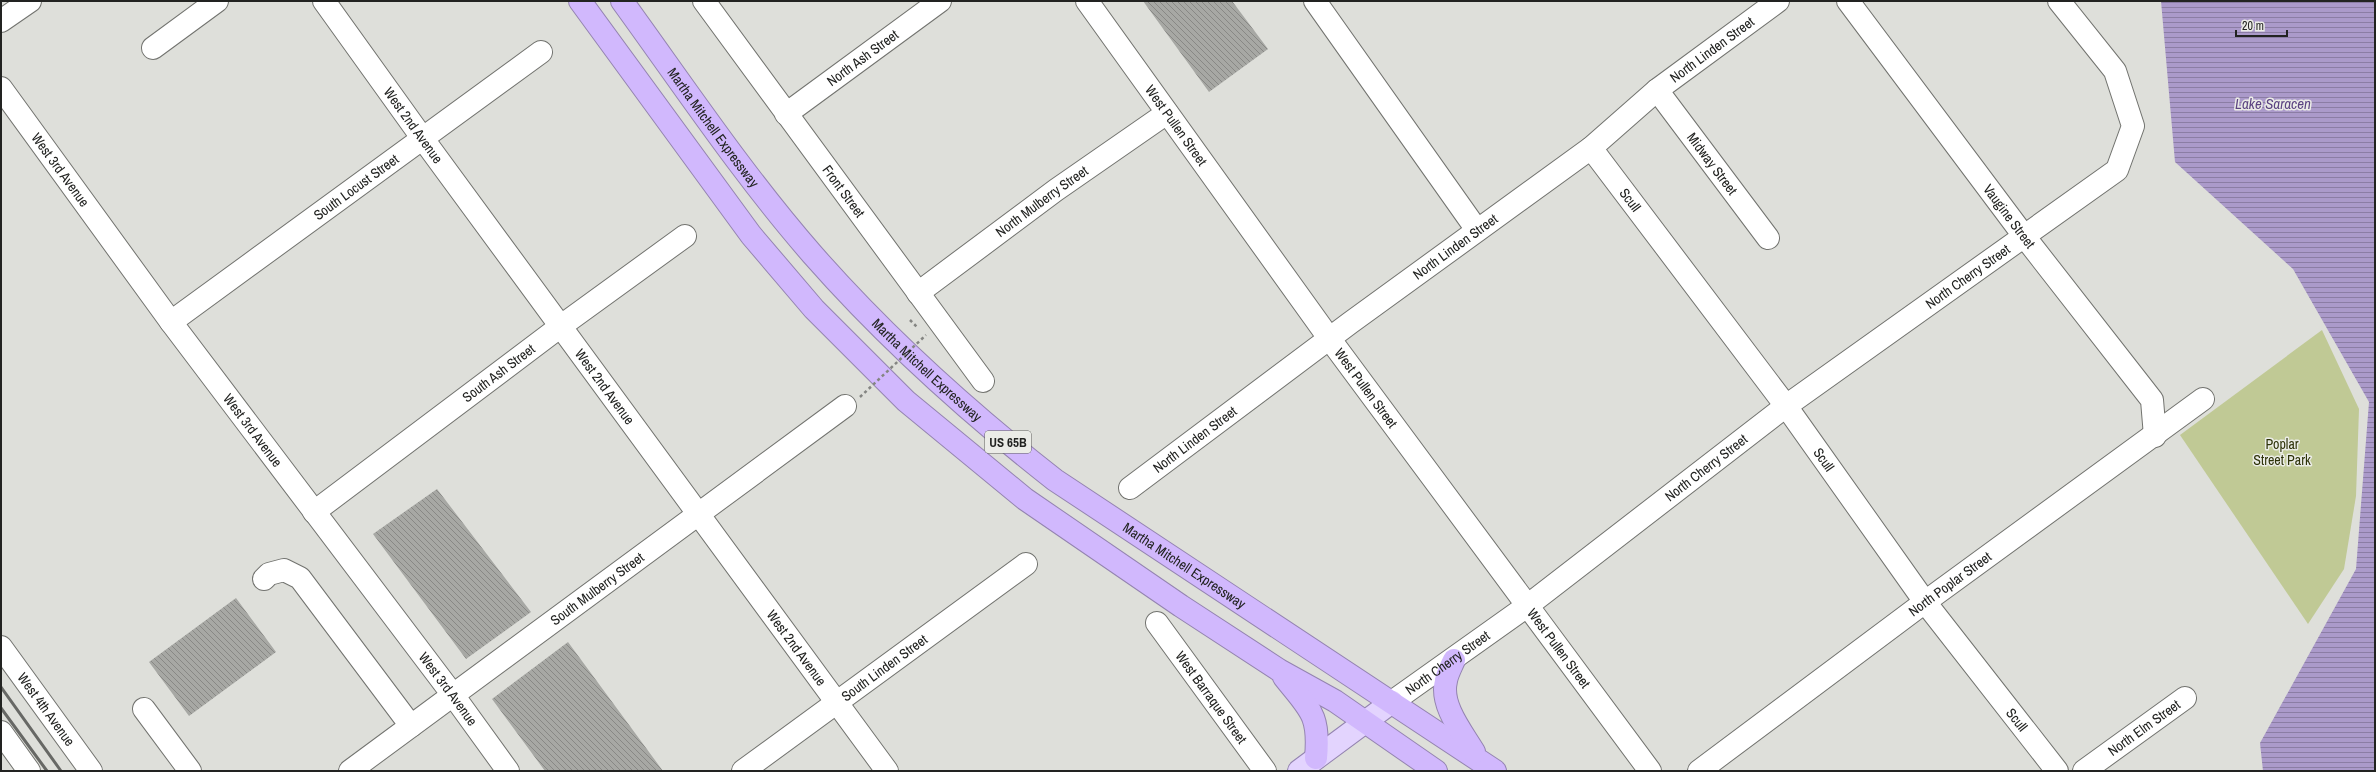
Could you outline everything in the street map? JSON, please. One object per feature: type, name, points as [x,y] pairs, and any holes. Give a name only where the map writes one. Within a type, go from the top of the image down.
[{"type":"highway","name":"US 65B","points":[[580,1],[751,235],[814,309],[906,401],[1025,499],[1279,670],[1335,701],[1436,771]]},
{"type":"highway","name":"Martha Mitchell Expressway","points":[[622,1],[739,161],[812,254],[919,364],[992,429],[1055,480],[1486,765]]},
{"type":"highway","points":[[1454,660],[1446,681],[1446,698],[1456,723],[1486,765]]},
{"type":"highway","points":[[1279,670],[1312,712],[1316,722],[1318,735],[1308,765]]},
{"type":"main road","name":"North Cherry Street","points":[[1308,765],[1392,702]]},
{"type":"street","points":[[1,22],[30,1]]},
{"type":"street","points":[[153,48],[217,1]]},
{"type":"street","name":"West 2nd Avenue","points":[[324,1],[423,139],[887,771]]},
{"type":"street","name":"Front Street","points":[[704,1],[983,381]]},
{"type":"street","name":"North Ash Street","points":[[786,114],[940,1]]},
{"type":"street","name":"West Pullen Street","points":[[1087,1],[1330,338],[1650,771]]},
{"type":"street","points":[[1315,1],[1477,230]]},
{"type":"street","name":"North Linden Street","points":[[1130,488],[1330,338],[1591,148],[1657,90],[1778,1]]},
{"type":"street","name":"Vaugine Street","points":[[1848,1],[2024,236],[2152,400],[2155,436]]},
{"type":"street","name":"North Cherry Street","points":[[1392,702],[1454,660],[1527,606],[1786,406],[2117,170],[2133,126],[2115,71],[2059,1]]},
{"type":"street","name":"South Locust Street","points":[[172,322],[541,52]]},
{"type":"street","name":"West 3rd Avenue","points":[[1,88],[172,322],[453,695],[508,771]]},
{"type":"street","name":"Midway Street","points":[[1657,90],[1768,238]]},
{"type":"street","name":"North Mulberry Street","points":[[918,293],[1056,190],[1167,113]]},
{"type":"street","name":"Scull","points":[[1591,148],[1786,406],[1925,602],[2057,771]]},
{"type":"street","name":"South Ash Street","points":[[314,512],[561,326],[685,236]]},
{"type":"street","name":"North Poplar Street","points":[[1699,771],[1925,602],[2155,436],[2203,399]]},
{"type":"street","name":"South Mulberry Street","points":[[350,771],[853,402]]},
{"type":"street","name":"South Linden Street","points":[[743,771],[1026,564]]},
{"type":"street","points":[[264,579],[269,574],[284,570],[300,578],[411,726]]},
{"type":"street","name":"West Barraque Street","points":[[1157,623],[1265,771]]},
{"type":"street","name":"West 4th Avenue","points":[[1,647],[91,771]]},
{"type":"street","name":"North Elm Street","points":[[2084,771],[2185,698]]},
{"type":"street","points":[[144,710],[190,771]]},
{"type":"street","points":[[1,732],[29,771]]},
{"type":"path","points":[[853,402],[926,335]]},
{"type":"green space","name":"Poplar Street Park","points":[[2322,330],[2359,409],[2356,496],[2344,569],[2308,624],[2180,435]]},
{"type":"water","name":"Lake Saracen","points":[[2161,1],[2375,1],[2375,771],[2263,771],[2260,743],[2356,569],[2369,402],[2293,269],[2175,162]]},
{"type":"building","points":[[1143,1],[1232,1],[1268,49],[1209,92]]},
{"type":"building","points":[[437,489],[531,612],[466,659],[373,534]]},
{"type":"building","points":[[236,598],[276,652],[189,716],[149,662]]},
{"type":"building","points":[[568,642],[663,771],[545,771],[492,699]]},
{"type":"railway","points":[[1,687],[61,771]]},
{"type":"railway","points":[[1,708],[47,771]]}]
